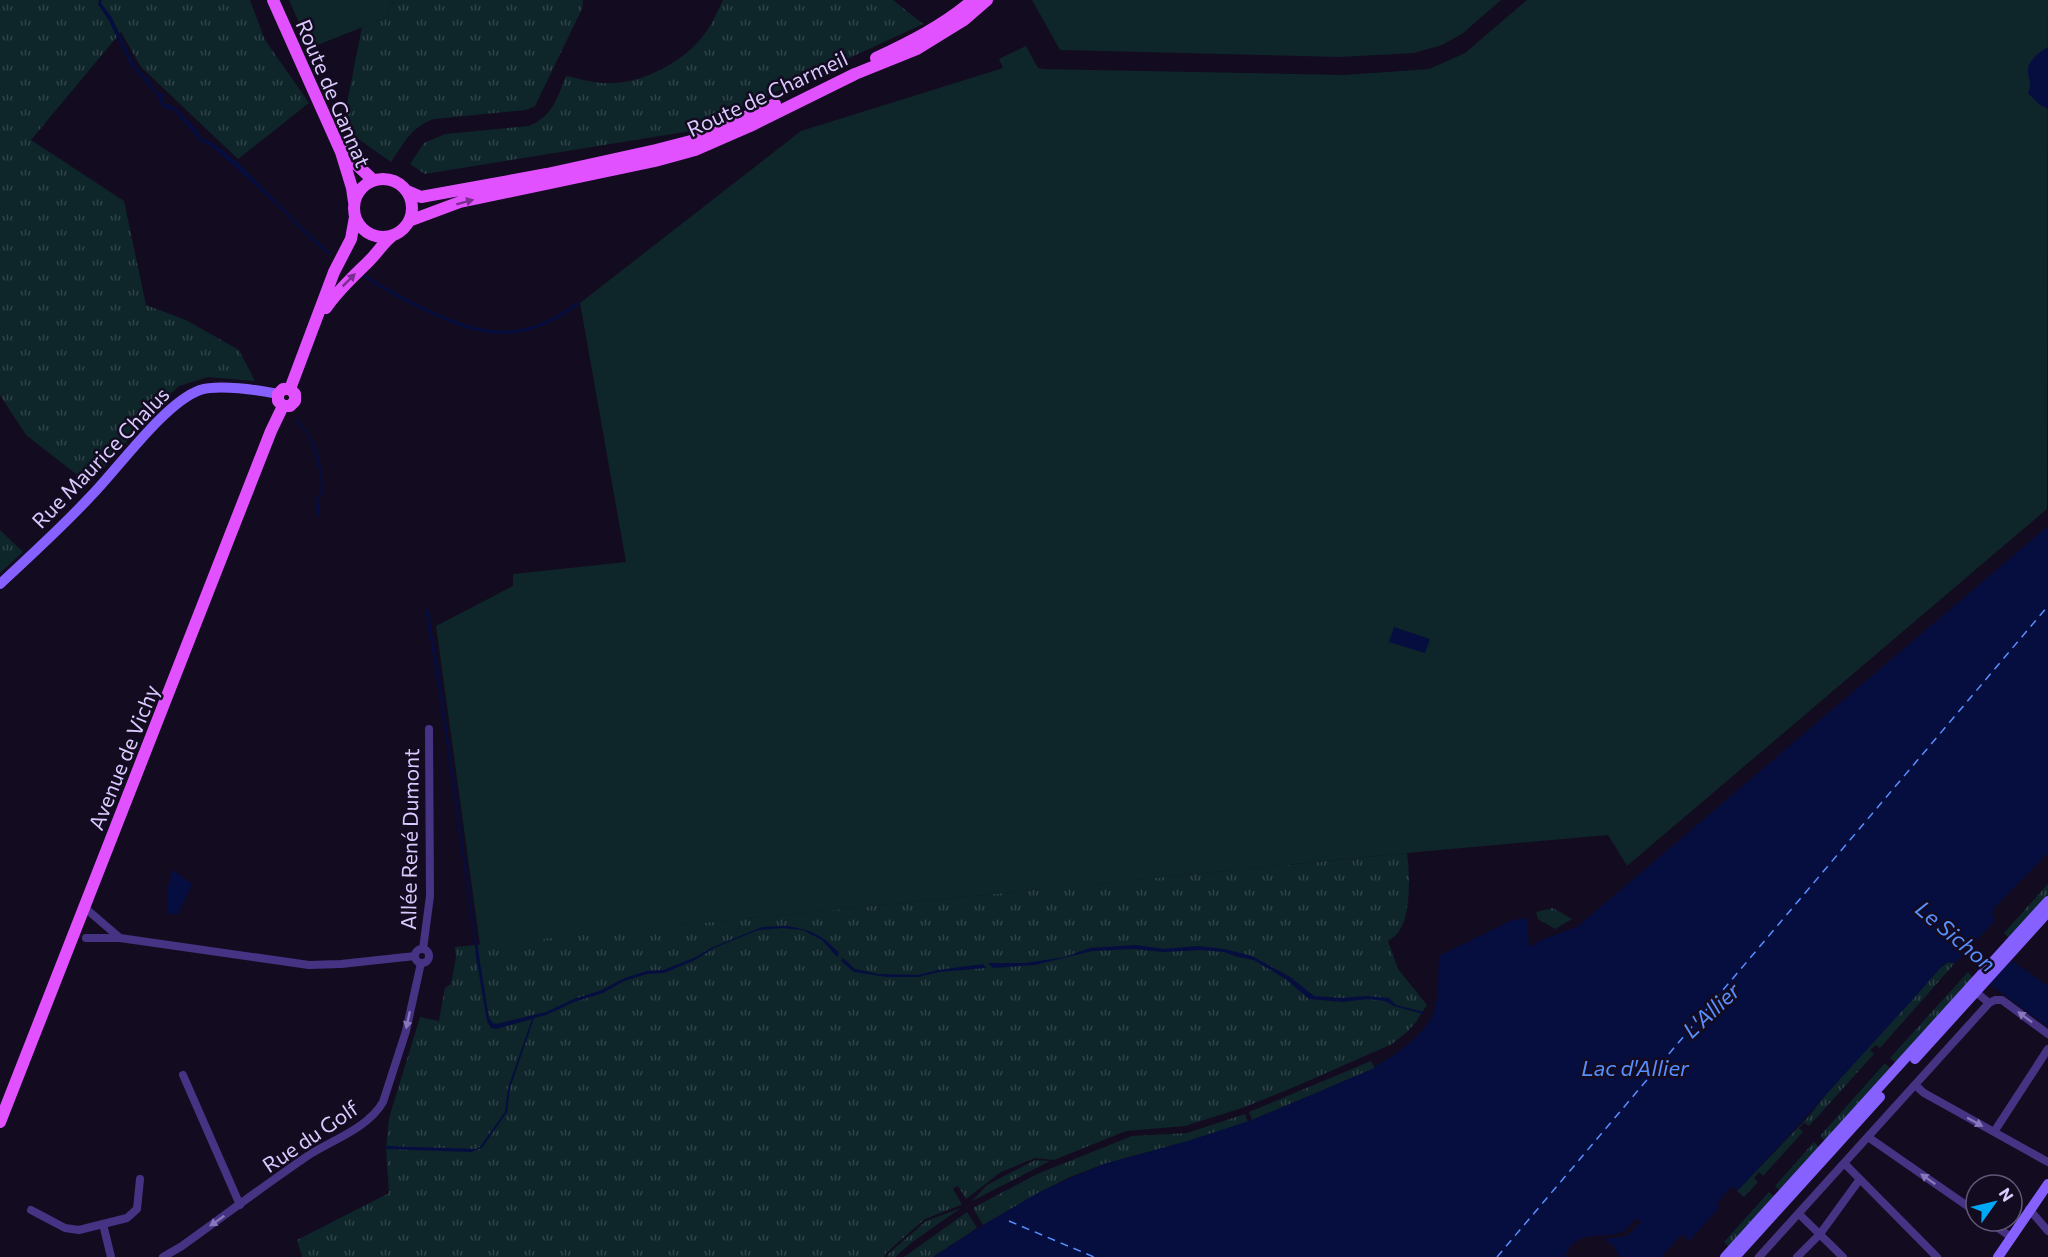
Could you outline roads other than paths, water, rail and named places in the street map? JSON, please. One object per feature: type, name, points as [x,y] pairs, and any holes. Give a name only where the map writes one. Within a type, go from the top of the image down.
[{"type":"main road","name":"Route de Gannat","points":[[273,0],[341,152],[354,202]]},
{"type":"main road","name":"Route de Gannat","points":[[281,0],[347,150],[357,165],[373,180]]},
{"type":"main road","name":"Route de Charmeil","points":[[407,191],[421,197],[547,174],[691,141],[913,40],[951,17],[973,0]]},
{"type":"main road","name":"Route de Charmeil","points":[[409,220],[460,202],[655,161],[695,150],[750,126],[855,74],[917,49],[964,20],[987,0]]},
{"type":"main road","points":[[290,389],[334,272],[351,239],[355,218],[354,202],[360,189],[373,180],[395,181],[407,191],[412,206],[409,220],[399,232],[383,243],[372,258],[333,297],[314,327]]},
{"type":"main road","points":[[355,218],[358,224],[370,234],[392,236]]},
{"type":"main road","name":"Rue Maurice Chalus","points":[[0,584],[90,498],[165,414],[188,395],[203,389],[218,387],[278,394]]},
{"type":"main road","points":[[283,389],[290,389],[295,394],[295,401],[290,406],[283,406],[278,401],[278,394],[283,389]]},
{"type":"main road","name":"Avenue de Vichy","points":[[0,1122],[4,1099],[119,822],[271,431],[283,406]]},
{"type":"main road","points":[[1725,1257],[2013,945],[2048,901]]},
{"type":"main road","points":[[2013,945],[2048,912]]},
{"type":"main road","points":[[1735,1257],[1976,992],[1981,980]]},
{"type":"main road","points":[[1998,1257],[2048,1184]]},
{"type":"street","name":"Allée René Dumont","points":[[423,949],[430,896],[429,729]]},
{"type":"street","points":[[84,907],[120,938]]},
{"type":"street","points":[[86,938],[120,938],[309,965],[427,961],[429,956],[427,951],[423,949],[417,951],[418,960]]},
{"type":"street","name":"Rue du Golf","points":[[163,1257],[309,1155],[370,1119],[378,1110],[383,1102],[406,1031],[418,960]]},
{"type":"street","points":[[1976,992],[1989,1003]]},
{"type":"street","points":[[1759,1257],[1989,1003],[2002,1000],[2048,1034]]},
{"type":"street","points":[[1994,1132],[2048,1050]]},
{"type":"street","points":[[183,1075],[240,1205]]},
{"type":"street","points":[[1915,1085],[1924,1093],[2048,1162]]},
{"type":"street","points":[[1868,1137],[1964,1204]]},
{"type":"street","points":[[1844,1163],[1937,1257]]},
{"type":"street","points":[[31,1210],[65,1228],[79,1230],[127,1218],[137,1209],[140,1179]]},
{"type":"street","points":[[1797,1257],[1821,1234],[1860,1179]]},
{"type":"street","points":[[2030,1209],[2048,1231]]},
{"type":"street","points":[[1798,1214],[1843,1257]]},
{"type":"street","points":[[103,1224],[111,1257]]},
{"type":"street","points":[[2005,1233],[2011,1237]]},
{"type":"water","points":[[99,0],[102,0],[101,3],[111,16],[135,66],[150,81],[156,91],[164,95],[162,98],[164,103],[175,107],[197,130],[201,138],[215,144],[237,162],[331,253],[329,255],[232,164],[211,146],[199,140],[174,110],[163,108],[157,95],[130,64],[98,4]]},
{"type":"water","points":[[2048,47],[2048,109],[2040,105],[2028,93],[2030,85],[2028,68],[2033,58]]},
{"type":"water","points":[[295,418],[298,419],[315,446],[320,464],[323,494],[318,500],[320,516],[317,518],[315,499],[320,495],[321,490],[315,453],[306,433]]},
{"type":"water","name":"Lac d'Allier","points":[[2048,526],[2048,853],[1995,907],[1992,914],[1995,921],[1983,934],[2011,960],[2048,986],[2048,1027],[1989,984],[1961,958],[1955,963],[1944,964],[1737,1191],[1732,1186],[1716,1204],[1720,1207],[1689,1241],[1682,1234],[1661,1257],[1620,1257],[1613,1245],[1604,1239],[1627,1236],[1642,1221],[1636,1219],[1622,1232],[1581,1238],[1569,1248],[1565,1257],[933,1257],[1038,1193],[1070,1178],[1104,1164],[1188,1141],[1252,1120],[1375,1068],[1412,1041],[1428,1024],[1436,1004],[1439,956],[1512,920],[1527,918],[1529,948],[1541,940],[1577,927]]},
{"type":"water","points":[[425,609],[428,609],[440,678],[477,946],[475,946]]},
{"type":"water","points":[[1394,627],[1430,639],[1425,653],[1389,642]]},
{"type":"water","points":[[173,870],[192,884],[178,914],[168,914],[167,889]]},
{"type":"water","points":[[786,926],[803,929],[821,937],[839,953],[837,957],[822,940],[803,930],[783,928],[758,930],[714,948],[695,960],[664,973],[647,974],[624,981],[603,993],[534,1018],[510,1088],[507,1112],[482,1148],[471,1152],[386,1149],[386,1146],[476,1149],[480,1147],[505,1112],[508,1088],[532,1019],[496,1029],[491,1028],[487,1021],[476,956],[479,956],[489,1018],[496,1024],[546,1012],[574,999],[602,990],[625,978],[647,971],[663,970],[762,927]]},
{"type":"water","points":[[1136,945],[1164,949],[1198,946],[1224,949],[1252,956],[1290,977],[1314,996],[1389,998],[1396,1005],[1424,1012],[1423,1014],[1394,1006],[1385,1001],[1367,999],[1343,1002],[1309,999],[1287,980],[1254,960],[1224,952],[1201,950],[1164,952],[1134,949],[1092,951],[1035,965],[993,968],[988,963],[1026,963],[1065,957],[1090,948]]},
{"type":"water","points":[[843,958],[855,969],[878,974],[918,975],[983,964],[986,968],[939,972],[918,977],[887,977],[854,972],[841,961]]},
{"type":"waterway","points":[[362,274],[387,290],[436,315],[477,329],[496,332],[516,332],[535,327],[556,318],[577,304]]},
{"type":"waterway","points":[[476,943],[478,960]]},
{"type":"water label","name":"Le Sichon","points":[[1956,936]]},
{"type":"water label","name":"L'Allier","points":[[1711,1010]]}]
